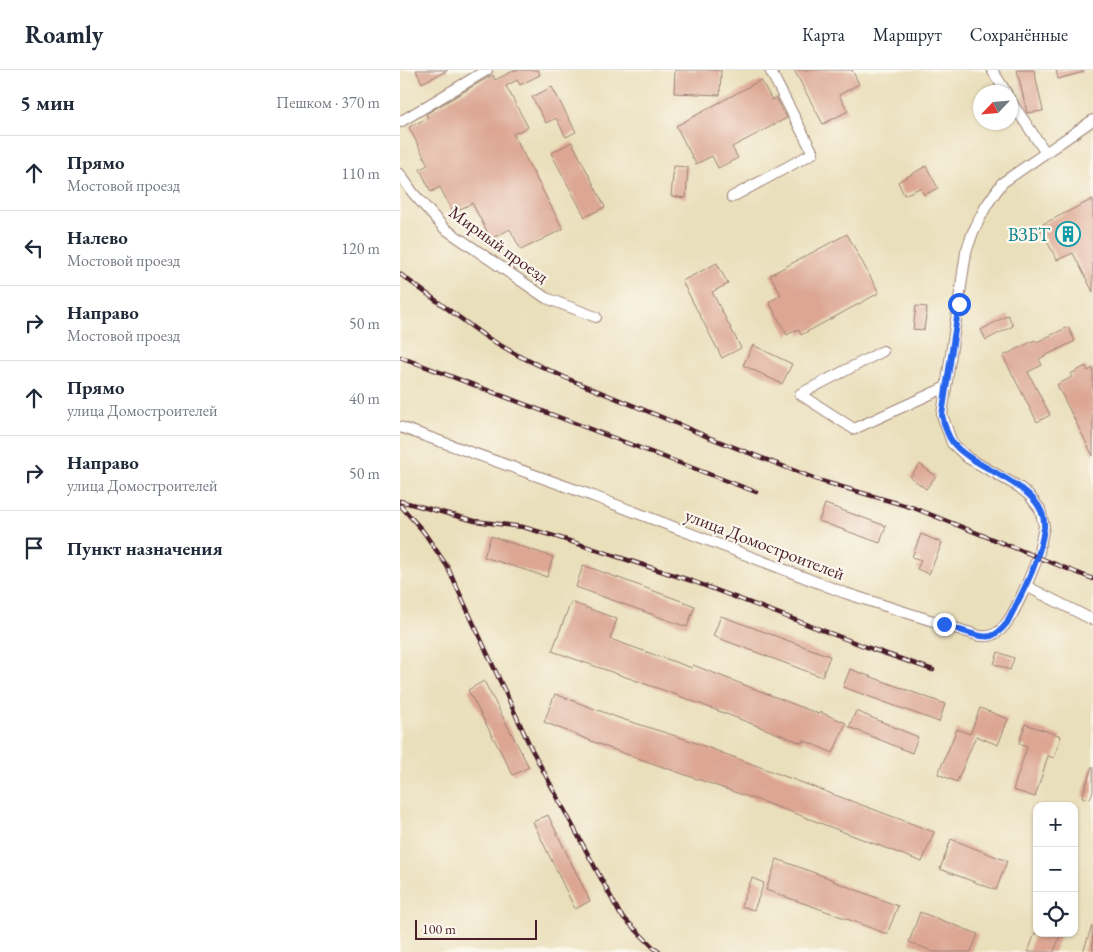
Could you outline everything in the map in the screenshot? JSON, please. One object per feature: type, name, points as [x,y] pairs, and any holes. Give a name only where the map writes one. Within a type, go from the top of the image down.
[{"type":"street","points":[[400,122],[488,70]]},
{"type":"street","points":[[732,197],[813,152],[770,70]]},
{"type":"street","points":[[992,70],[1002,85]]},
{"type":"street","points":[[1018,112],[1046,153]]},
{"type":"street","name":"улица Домостроителей","points":[[400,428],[593,496],[845,593],[980,636],[991,636],[999,632],[1007,623],[1026,586],[1038,557],[1044,526],[1040,509],[1029,495],[1019,487],[968,458],[952,443],[946,430],[942,415],[966,252],[973,232],[986,206],[1002,183],[1093,120]]},
{"type":"street","name":"Мирный проезд","points":[[400,174],[413,193],[444,228],[546,298],[596,317]]},
{"type":"street","points":[[884,351],[800,394],[854,429],[946,387]]},
{"type":"street","points":[[1026,586],[1093,620]]},
{"type":"building","points":[[416,70],[448,70],[422,83]]},
{"type":"building","points":[[515,70],[538,70],[540,75],[520,85],[517,80],[506,86],[528,127],[513,134],[563,229],[521,250],[510,229],[491,239],[472,203],[453,213],[440,187],[431,192],[420,169],[428,165],[409,127],[428,118],[426,114],[493,75],[495,80]]},
{"type":"building","points":[[675,70],[721,70],[720,95],[674,93]]},
{"type":"building","points":[[794,70],[852,70],[859,84],[839,95],[848,111],[823,124]]},
{"type":"building","points":[[1017,70],[1034,70],[1043,111],[1027,113]]},
{"type":"building","points":[[1056,70],[1083,70],[1083,72],[1058,79]]},
{"type":"building","points":[[761,80],[772,100],[776,97],[787,118],[732,147],[738,158],[718,168],[712,156],[696,164],[676,126]]},
{"type":"building","points":[[552,87],[576,132],[566,137],[556,118],[546,123],[532,97]]},
{"type":"building","points":[[572,142],[605,207],[585,217],[551,153]]},
{"type":"building","points":[[674,166],[688,167],[686,198],[671,196]]},
{"type":"building","points":[[926,166],[938,188],[924,195],[920,188],[904,195],[898,182]]},
{"type":"building","name":"ВЗБТ","points":[[1093,199],[1093,292],[1073,253],[1057,260],[1039,226]]},
{"type":"building","points":[[847,234],[879,293],[801,335],[798,329],[787,335],[769,302],[781,295],[770,275]]},
{"type":"building","points":[[717,263],[728,284],[712,292],[741,348],[722,358],[682,281]]},
{"type":"building","points":[[916,306],[927,307],[924,330],[913,329]]},
{"type":"building","points":[[1008,315],[1013,326],[986,340],[981,330]]},
{"type":"building","points":[[1068,327],[1075,341],[1039,359],[1042,365],[1028,372],[1050,415],[1037,422],[1003,356],[1035,340],[1037,342]]},
{"type":"building","points":[[753,345],[792,364],[782,384],[743,365]]},
{"type":"building","points":[[1086,366],[1088,371],[1093,368],[1093,456],[1057,385],[1072,377],[1070,374]]},
{"type":"building","points":[[920,464],[936,476],[926,489],[910,477]]},
{"type":"building","points":[[825,504],[886,526],[880,543],[819,521]]},
{"type":"building","points":[[921,534],[942,543],[929,574],[917,569],[921,560],[912,557]]},
{"type":"building","points":[[491,536],[553,557],[547,577],[484,557]]},
{"type":"building","points":[[583,565],[695,606],[687,627],[576,587]]},
{"type":"building","points":[[571,602],[617,619],[610,639],[692,668],[693,665],[846,723],[833,753],[803,740],[802,743],[674,694],[552,651]]},
{"type":"building","points":[[721,616],[830,656],[822,677],[713,636]]},
{"type":"building","points":[[998,652],[1014,658],[1010,670],[994,664]]},
{"type":"building","points":[[850,669],[945,704],[939,722],[843,687]]},
{"type":"building","points":[[484,681],[529,767],[513,775],[468,690]]},
{"type":"building","points":[[555,694],[619,718],[685,739],[934,832],[922,862],[794,813],[609,748],[544,722]]},
{"type":"building","points":[[980,708],[1008,719],[998,745],[976,736],[957,782],[938,774],[957,729],[970,734]]},
{"type":"building","points":[[856,711],[918,737],[912,753],[849,727]]},
{"type":"building","points":[[1025,724],[1061,736],[1054,758],[1048,756],[1035,797],[1013,790],[1027,747],[1019,744]]},
{"type":"building","points":[[1092,766],[1093,791],[1090,799],[1082,797]]},
{"type":"building","points":[[548,815],[590,901],[575,909],[533,822]]},
{"type":"building","points":[[951,839],[1007,861],[996,890],[940,869]]},
{"type":"building","points":[[777,859],[898,906],[887,934],[766,890]]},
{"type":"building","points":[[752,878],[764,883],[754,910],[741,906]]},
{"type":"building","points":[[920,912],[978,934],[971,952],[934,952],[909,942]]},
{"type":"building","points":[[1092,926],[1093,952],[1083,952]]},
{"type":"building","points":[[1034,937],[1060,937],[1054,952],[1028,952]]},
{"type":"railway","points":[[400,274],[486,337],[519,356],[566,378],[708,437],[821,481],[914,508],[1093,579]]},
{"type":"railway","points":[[400,357],[756,492]]},
{"type":"railway","points":[[400,501],[475,521],[523,527],[557,537],[692,581],[933,670]]},
{"type":"railway","points":[[400,505],[423,531],[447,566],[531,748],[620,914],[659,952]]},
{"type":"place","name":"ВЗБТ","points":[[1068,234]]},
{"type":"route","points":[[944,624],[980,636],[991,636],[999,632],[1007,623],[1026,586],[1038,557],[1044,526],[1040,509],[1029,495],[1019,487],[968,458],[952,443],[946,430],[942,415],[959,304]]}]
